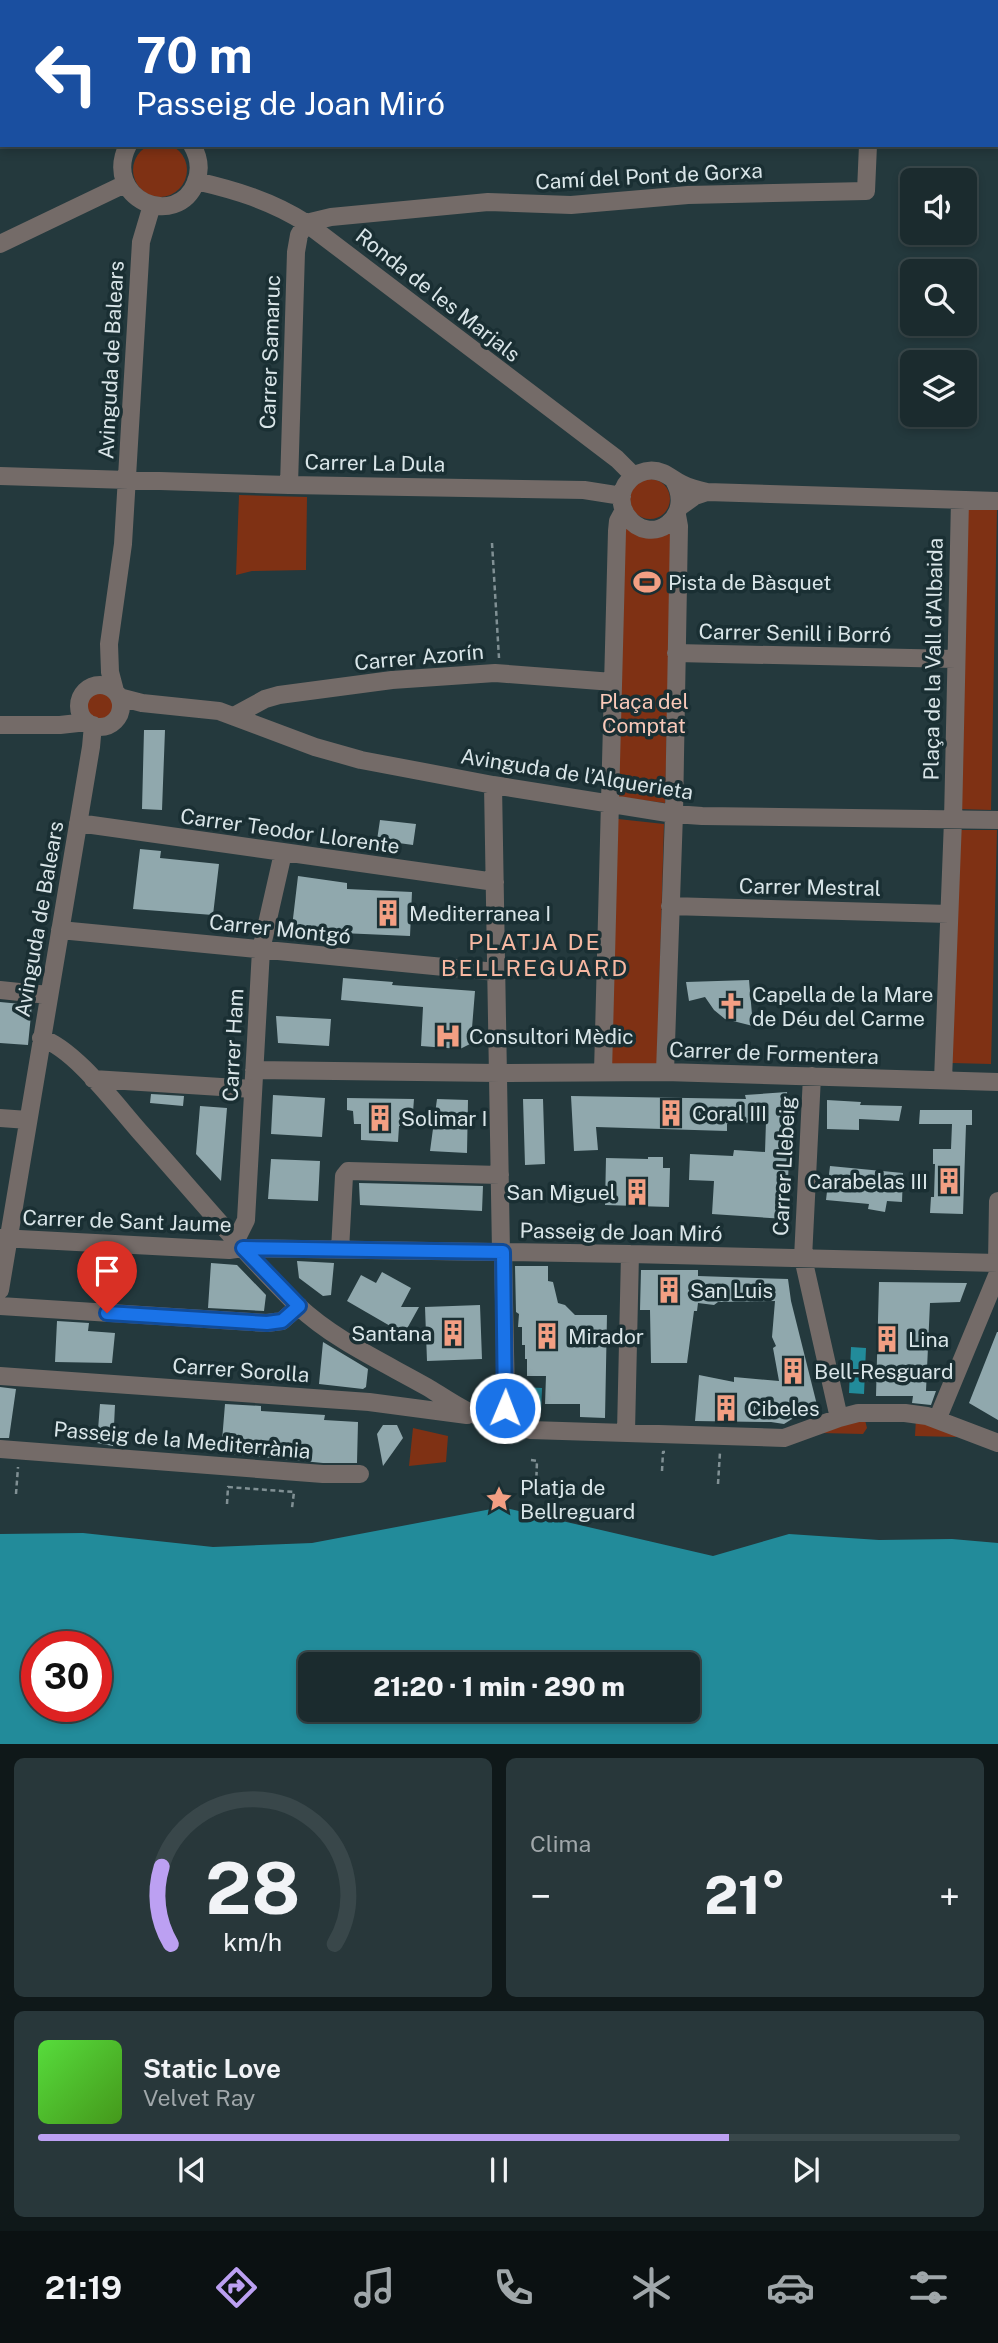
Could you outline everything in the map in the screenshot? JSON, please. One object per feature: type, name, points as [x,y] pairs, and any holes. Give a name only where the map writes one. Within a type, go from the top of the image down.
[{"type":"street","points":[[127,147],[121,168],[125,184],[138,199],[152,205],[170,205],[188,195],[196,181],[199,165],[193,147]]},
{"type":"street","name":"Camí del Pont de Gorxa","points":[[306,223],[331,217],[488,202],[570,205],[688,195],[866,191],[868,147]]},
{"type":"street","name":"Ronda de les Marjals","points":[[196,181],[238,191],[281,208],[306,223],[617,459],[634,476]]},
{"type":"street","points":[[0,244],[125,184]]},
{"type":"street","name":"Avinguda de Balears","points":[[109,644],[119,587],[141,242],[152,205]]},
{"type":"street","name":"Carrer Samaruc","points":[[289,485],[296,252],[299,235],[306,223]]},
{"type":"street","points":[[603,1072],[617,527],[628,482],[644,471],[656,470],[673,480],[708,492],[998,501]]},
{"type":"street","name":"Carrer La Dula","points":[[0,476],[584,490],[623,503]]},
{"type":"street","points":[[665,1072],[674,814],[679,526],[679,488],[673,480]]},
{"type":"street","points":[[623,503],[636,525],[652,530],[663,528],[695,496],[708,492]]},
{"type":"street","name":"Plaça de la Vall d’Albaida","points":[[943,1080],[953,820],[960,500]]},
{"type":"street","points":[[41,724],[58,718],[80,704],[99,672],[109,644]]},
{"type":"street","points":[[80,704],[83,717],[101,722],[120,711],[110,672],[109,644]]},
{"type":"street","name":"Carrer Senill i Borró","points":[[676,653],[956,659]]},
{"type":"street","name":"Carrer Azorín","points":[[234,716],[278,695],[392,681],[500,673],[613,682]]},
{"type":"street","points":[[90,688],[103,685],[117,694],[159,706]]},
{"type":"street","points":[[0,724],[101,722],[159,706]]},
{"type":"street","name":"Avinguda de l’Alquerieta","points":[[159,706],[188,707],[234,716],[350,758],[493,785],[674,814],[998,820]]},
{"type":"street","name":"Avinguda de Balears","points":[[0,1290],[4,1238],[28,1120],[89,762],[101,722]]},
{"type":"street","points":[[493,785],[502,1252]]},
{"type":"street","name":"Carrer Teodor Llorente","points":[[78,823],[495,882]]},
{"type":"street","name":"Carrer Ham","points":[[240,1244],[246,1220],[261,950],[283,853]]},
{"type":"street","name":"Carrer Mestral","points":[[670,906],[949,914]]},
{"type":"street","name":"Carrer Montgó","points":[[60,930],[496,972]]},
{"type":"street","points":[[0,990],[48,995]]},
{"type":"street","points":[[41,1038],[64,1050],[93,1079],[299,1306],[335,1334],[478,1416]]},
{"type":"street","name":"Carrer de Formentera","points":[[254,1070],[665,1072],[998,1082]]},
{"type":"street","name":"Carrer Llebeig","points":[[811,1076],[803,1258],[839,1418]]},
{"type":"street","points":[[93,1079],[253,1089]]},
{"type":"street","points":[[0,1118],[28,1120]]},
{"type":"street","points":[[340,1250],[344,1176],[348,1171],[500,1175]]},
{"type":"street","points":[[937,1420],[998,1266],[998,1201]]},
{"type":"street","name":"Carrer de Sant Jaume","points":[[4,1238],[229,1250],[240,1244]]},
{"type":"street","name":"Passeig de Joan Miró","points":[[240,1244],[340,1250],[803,1258],[998,1266]]},
{"type":"street","name":"Carrer Sorolla","points":[[0,1376],[369,1402],[495,1420],[503,1414],[506,1401],[502,1252]]},
{"type":"street","points":[[626,1424],[630,1254]]},
{"type":"street","points":[[0,1306],[267,1323],[282,1321],[299,1306]]},
{"type":"street","points":[[530,1430],[626,1424],[784,1438],[858,1413],[905,1413],[937,1420],[998,1443]]},
{"type":"street","name":"Passeig de la Mediterrània","points":[[5,1449],[323,1474],[360,1474]]},
{"type":"path","points":[[492,543],[500,673]]},
{"type":"path","points":[[5,1449],[7,1465],[20,1467],[16,1494]]},
{"type":"path","points":[[662,1471],[663,1452],[672,1452]]},
{"type":"path","points":[[711,1452],[720,1452],[718,1483]]},
{"type":"path","points":[[531,1460],[537,1461],[536,1488]]},
{"type":"path","points":[[227,1504],[228,1487],[260,1488],[294,1492],[292,1508]]},
{"type":"green space","points":[[145,147],[175,147],[183,155],[187,165],[183,185],[175,193],[165,197],[145,193],[137,185],[133,175],[135,159]]},
{"type":"green space","points":[[650,479],[664,485],[670,499],[664,513],[650,519],[636,513],[630,499],[636,485]]},
{"type":"green space","points":[[239,495],[307,497],[306,570],[252,571],[236,575]]},
{"type":"green space","points":[[963,509],[997,509],[991,810],[958,809]]},
{"type":"green space","name":"Plaça del Comptat","points":[[624,524],[672,529],[665,803],[618,797]]},
{"type":"green space","points":[[99,692],[109,696],[113,706],[109,716],[99,720],[89,716],[85,706],[89,696]]},
{"type":"green space","points":[[618,819],[664,824],[657,1064],[610,1064]]},
{"type":"green space","points":[[959,830],[997,830],[991,1064],[952,1063]]},
{"type":"green space","points":[[916,1418],[957,1434],[956,1437],[915,1436]]},
{"type":"green space","points":[[865,1420],[867,1428],[863,1434],[821,1433],[824,1428]]},
{"type":"green space","points":[[413,1428],[448,1436],[446,1462],[409,1466]]},
{"type":"water","points":[[851,1347],[866,1348],[864,1394],[849,1393]]},
{"type":"water","points":[[522,1387],[542,1388],[541,1413],[521,1412]]},
{"type":"water","points":[[502,1507],[713,1556],[789,1534],[879,1540],[952,1539],[998,1543],[998,1744],[0,1744],[0,1534],[83,1533],[213,1547],[312,1543]]},
{"type":"building","points":[[144,730],[165,730],[162,810],[142,809]]},
{"type":"building","points":[[380,820],[416,824],[413,845],[377,840]]},
{"type":"building","points":[[140,849],[161,851],[160,858],[219,864],[213,915],[133,909]]},
{"type":"building","points":[[298,876],[347,883],[347,889],[412,892],[410,936],[341,933],[292,927]]},
{"type":"building","points":[[343,978],[393,982],[392,985],[475,991],[472,1028],[475,1030],[474,1042],[460,1049],[421,1046],[423,1007],[341,1000]]},
{"type":"building","name":"Capella de la Mare de Déu del Carme","points":[[749,980],[753,1026],[725,1019],[705,997],[689,1001],[686,982]]},
{"type":"building","points":[[0,1002],[32,1005],[28,1045],[0,1043]]},
{"type":"building","points":[[276,1016],[331,1019],[329,1046],[278,1043]]},
{"type":"building","points":[[787,1092],[790,1139],[786,1219],[712,1214],[714,1181],[689,1180],[690,1154],[733,1156],[734,1150],[765,1152],[766,1121],[727,1124],[727,1131],[596,1127],[598,1150],[574,1151],[571,1096],[746,1099],[745,1095]]},
{"type":"building","points":[[151,1094],[184,1096],[183,1106],[150,1103]]},
{"type":"building","points":[[273,1095],[325,1098],[322,1137],[271,1134]]},
{"type":"building","name":"Solimar I","points":[[347,1098],[414,1099],[413,1112],[406,1113],[406,1126],[399,1126],[398,1142],[361,1140],[361,1124],[354,1124],[353,1111],[347,1110]]},
{"type":"building","points":[[437,1099],[468,1100],[467,1153],[430,1151]]},
{"type":"building","points":[[523,1099],[543,1099],[545,1164],[525,1165]]},
{"type":"building","points":[[827,1100],[861,1102],[860,1105],[902,1106],[899,1121],[859,1119],[859,1130],[827,1129]]},
{"type":"building","points":[[200,1106],[227,1108],[221,1181],[196,1154]]},
{"type":"building","name":"Carabelas III","points":[[920,1110],[972,1110],[972,1125],[966,1125],[963,1214],[930,1213],[931,1197],[934,1197],[933,1149],[951,1149],[952,1124],[919,1124]]},
{"type":"building","name":"San Miguel","points":[[663,1157],[663,1168],[670,1168],[669,1207],[605,1205],[606,1158]]},
{"type":"building","points":[[271,1159],[320,1161],[318,1201],[268,1199]]},
{"type":"building","points":[[830,1166],[903,1173],[902,1202],[887,1201],[885,1212],[868,1209],[869,1204],[826,1200]]},
{"type":"building","points":[[359,1183],[483,1186],[482,1211],[360,1205]]},
{"type":"building","points":[[297,1261],[334,1263],[331,1295],[323,1296],[299,1278]]},
{"type":"building","points":[[211,1263],[237,1265],[266,1295],[264,1311],[208,1308]]},
{"type":"building","name":"Mirador","points":[[515,1266],[548,1266],[548,1281],[553,1282],[558,1303],[565,1305],[575,1315],[607,1315],[605,1418],[580,1417],[580,1404],[545,1404],[546,1376],[527,1376],[522,1327],[518,1327],[519,1314],[516,1312]]},
{"type":"building","points":[[641,1270],[698,1270],[698,1276],[788,1279],[818,1409],[800,1414],[784,1424],[695,1421],[699,1375],[734,1382],[734,1377],[779,1381],[773,1348],[776,1346],[772,1337],[775,1301],[718,1302],[714,1305],[698,1303],[697,1311],[694,1311],[687,1363],[651,1363],[650,1310],[640,1310]]},
{"type":"building","points":[[382,1272],[411,1288],[401,1307],[419,1307],[404,1334],[347,1301],[361,1275],[376,1283]]},
{"type":"building","points":[[879,1282],[967,1283],[960,1302],[930,1303],[926,1391],[936,1391],[931,1405],[912,1403],[913,1396],[876,1396]]},
{"type":"building","name":"Santana","points":[[480,1305],[482,1359],[427,1361],[425,1307]]},
{"type":"building","points":[[57,1321],[89,1323],[88,1331],[115,1333],[112,1363],[55,1362]]},
{"type":"building","points":[[998,1332],[998,1420],[969,1403]]},
{"type":"building","points":[[323,1342],[368,1369],[366,1387],[363,1389],[319,1384]]},
{"type":"building","points":[[0,1387],[16,1389],[9,1438],[0,1438]]},
{"type":"building","points":[[100,1404],[115,1405],[113,1446],[97,1443]]},
{"type":"building","points":[[225,1404],[261,1406],[261,1411],[325,1415],[324,1420],[358,1422],[357,1463],[323,1463],[221,1453]]},
{"type":"building","points":[[383,1425],[397,1425],[403,1438],[383,1466],[377,1434]]},
{"type":"place","name":"Pista de Bàsquet","points":[[647,582]]},
{"type":"place","name":"Mediterranea I","points":[[388,913]]},
{"type":"place","name":"Capella de la Mare de Déu del Carme","points":[[731,1006]]},
{"type":"place","name":"Consultori Mèdic","points":[[448,1036]]},
{"type":"place","name":"Coral III","points":[[671,1113]]},
{"type":"place","name":"Solimar I","points":[[380,1118]]},
{"type":"place","name":"Carabelas III","points":[[949,1181]]},
{"type":"place","name":"San Miguel","points":[[637,1192]]},
{"type":"place","name":"San Luis","points":[[669,1290]]},
{"type":"place","name":"Santana","points":[[453,1333]]},
{"type":"place","name":"Mirador","points":[[547,1336]]},
{"type":"place","name":"Lina","points":[[887,1339]]},
{"type":"place","name":"Bell-Resguard","points":[[793,1371]]},
{"type":"place","name":"Cibeles","points":[[726,1408]]},
{"type":"place","name":"Platja de Bellreguard","points":[[499,1499]]},
{"type":"district","name":"PLATJA DE BELLREGUARD","points":[[535,954]]},
{"type":"route","points":[[107,1313],[267,1323],[282,1321],[299,1306],[243,1248],[503,1252],[505,1408]]}]
